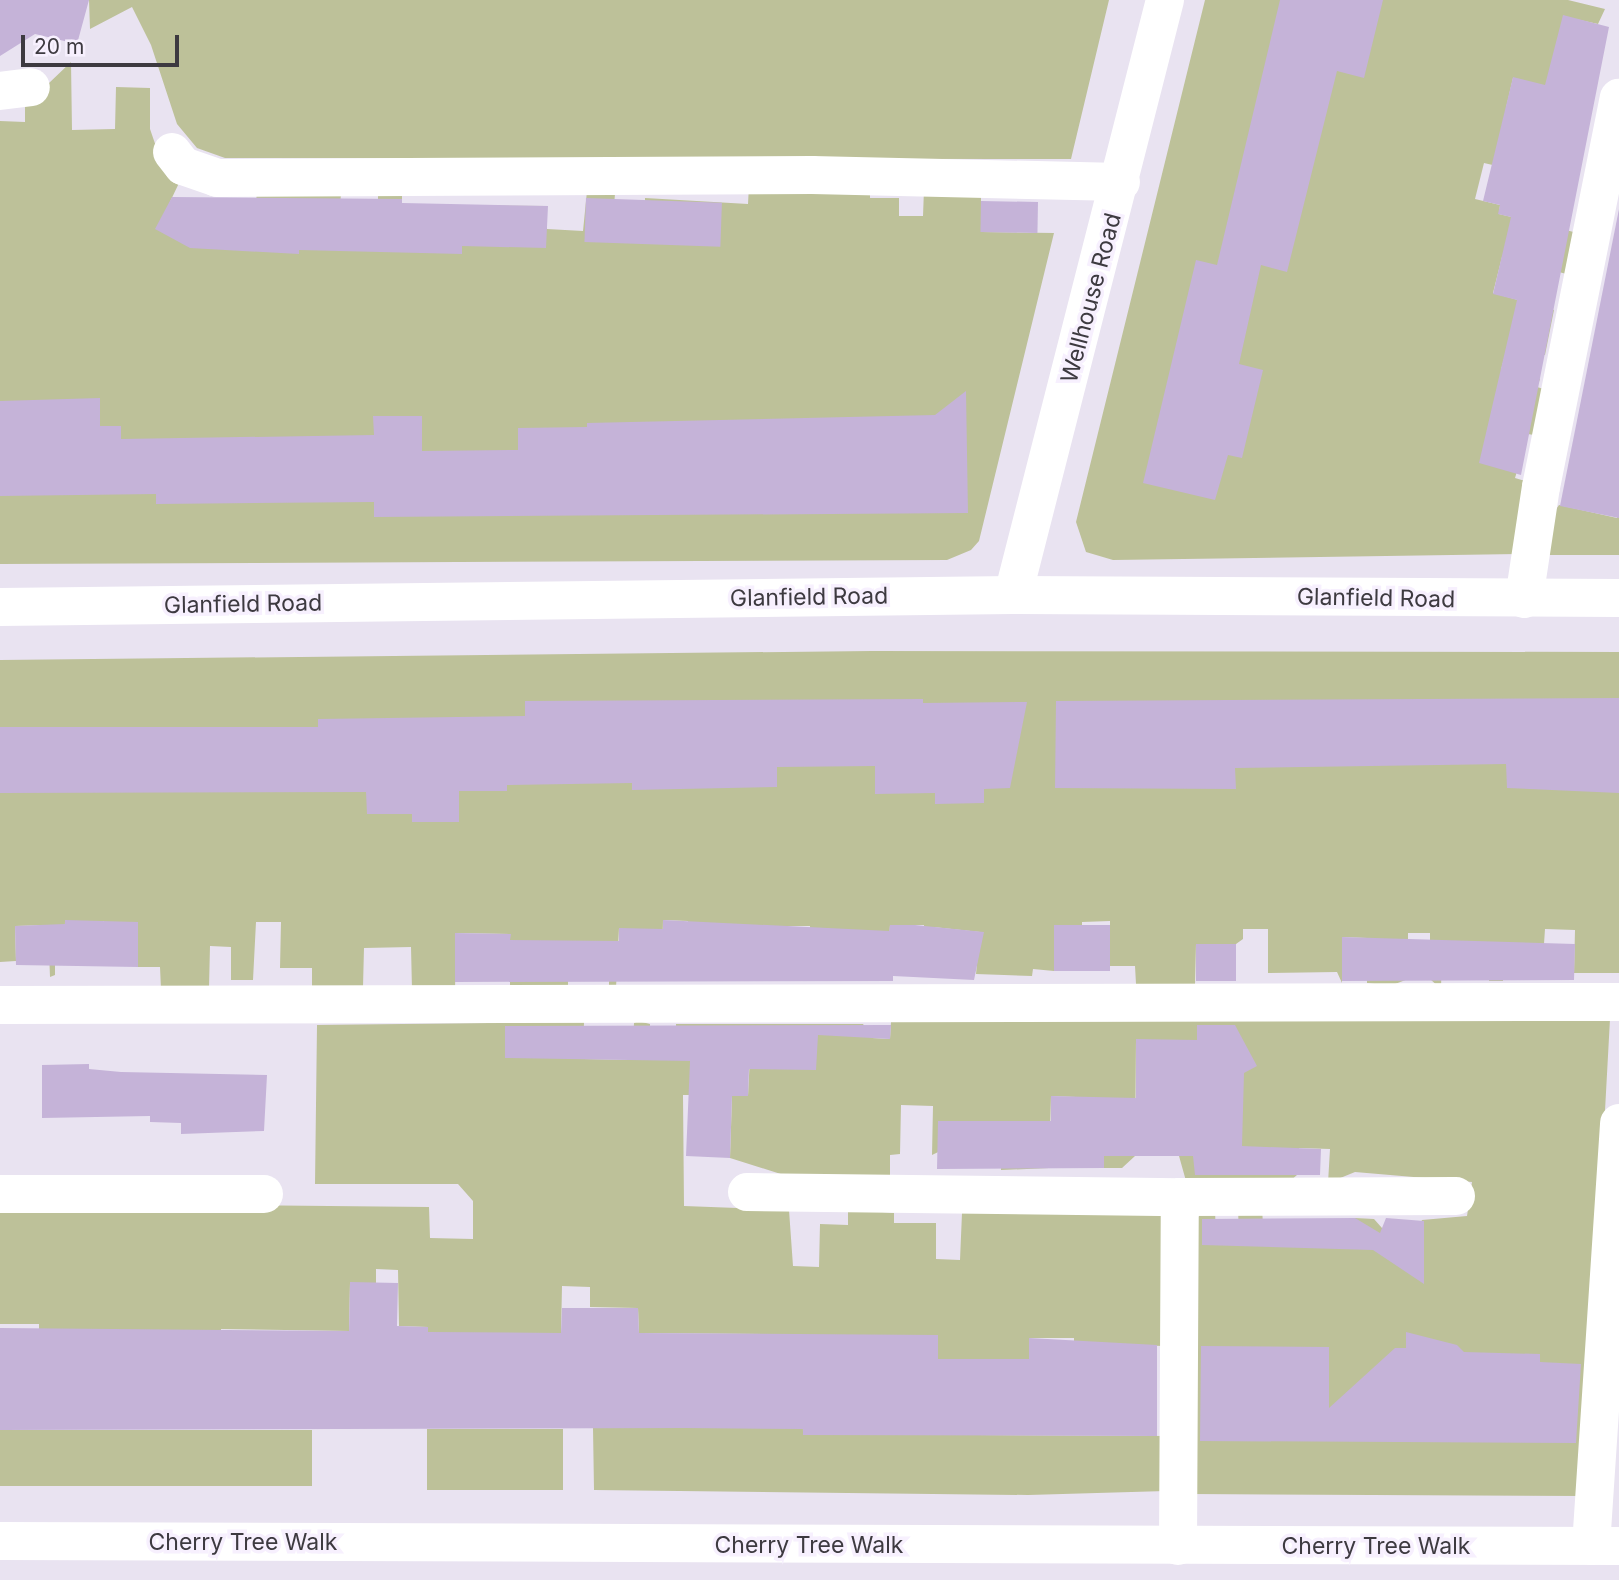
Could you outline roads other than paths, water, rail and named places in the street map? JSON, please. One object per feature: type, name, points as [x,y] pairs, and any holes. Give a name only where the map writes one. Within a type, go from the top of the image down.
[{"type":"street","name":"Wellhouse Road","points":[[1013,595],[1121,183],[1165,0]]},
{"type":"street","points":[[1524,599],[1541,487],[1619,98]]},
{"type":"street","points":[[172,152],[183,166],[216,178],[812,175],[1121,183]]},
{"type":"street","name":"Glanfield Road","points":[[0,607],[1013,595],[1619,598]]},
{"type":"street","points":[[0,1005],[1619,1002]]},
{"type":"street","points":[[1605,1546],[1619,1123]]},
{"type":"street","points":[[747,1192],[1180,1197],[1456,1196]]},
{"type":"street","points":[[0,1194],[264,1194]]},
{"type":"street","points":[[1164,1558],[1180,1197]]},
{"type":"street","name":"Cherry Tree Walk","points":[[0,1541],[1164,1558],[1605,1546]]}]
